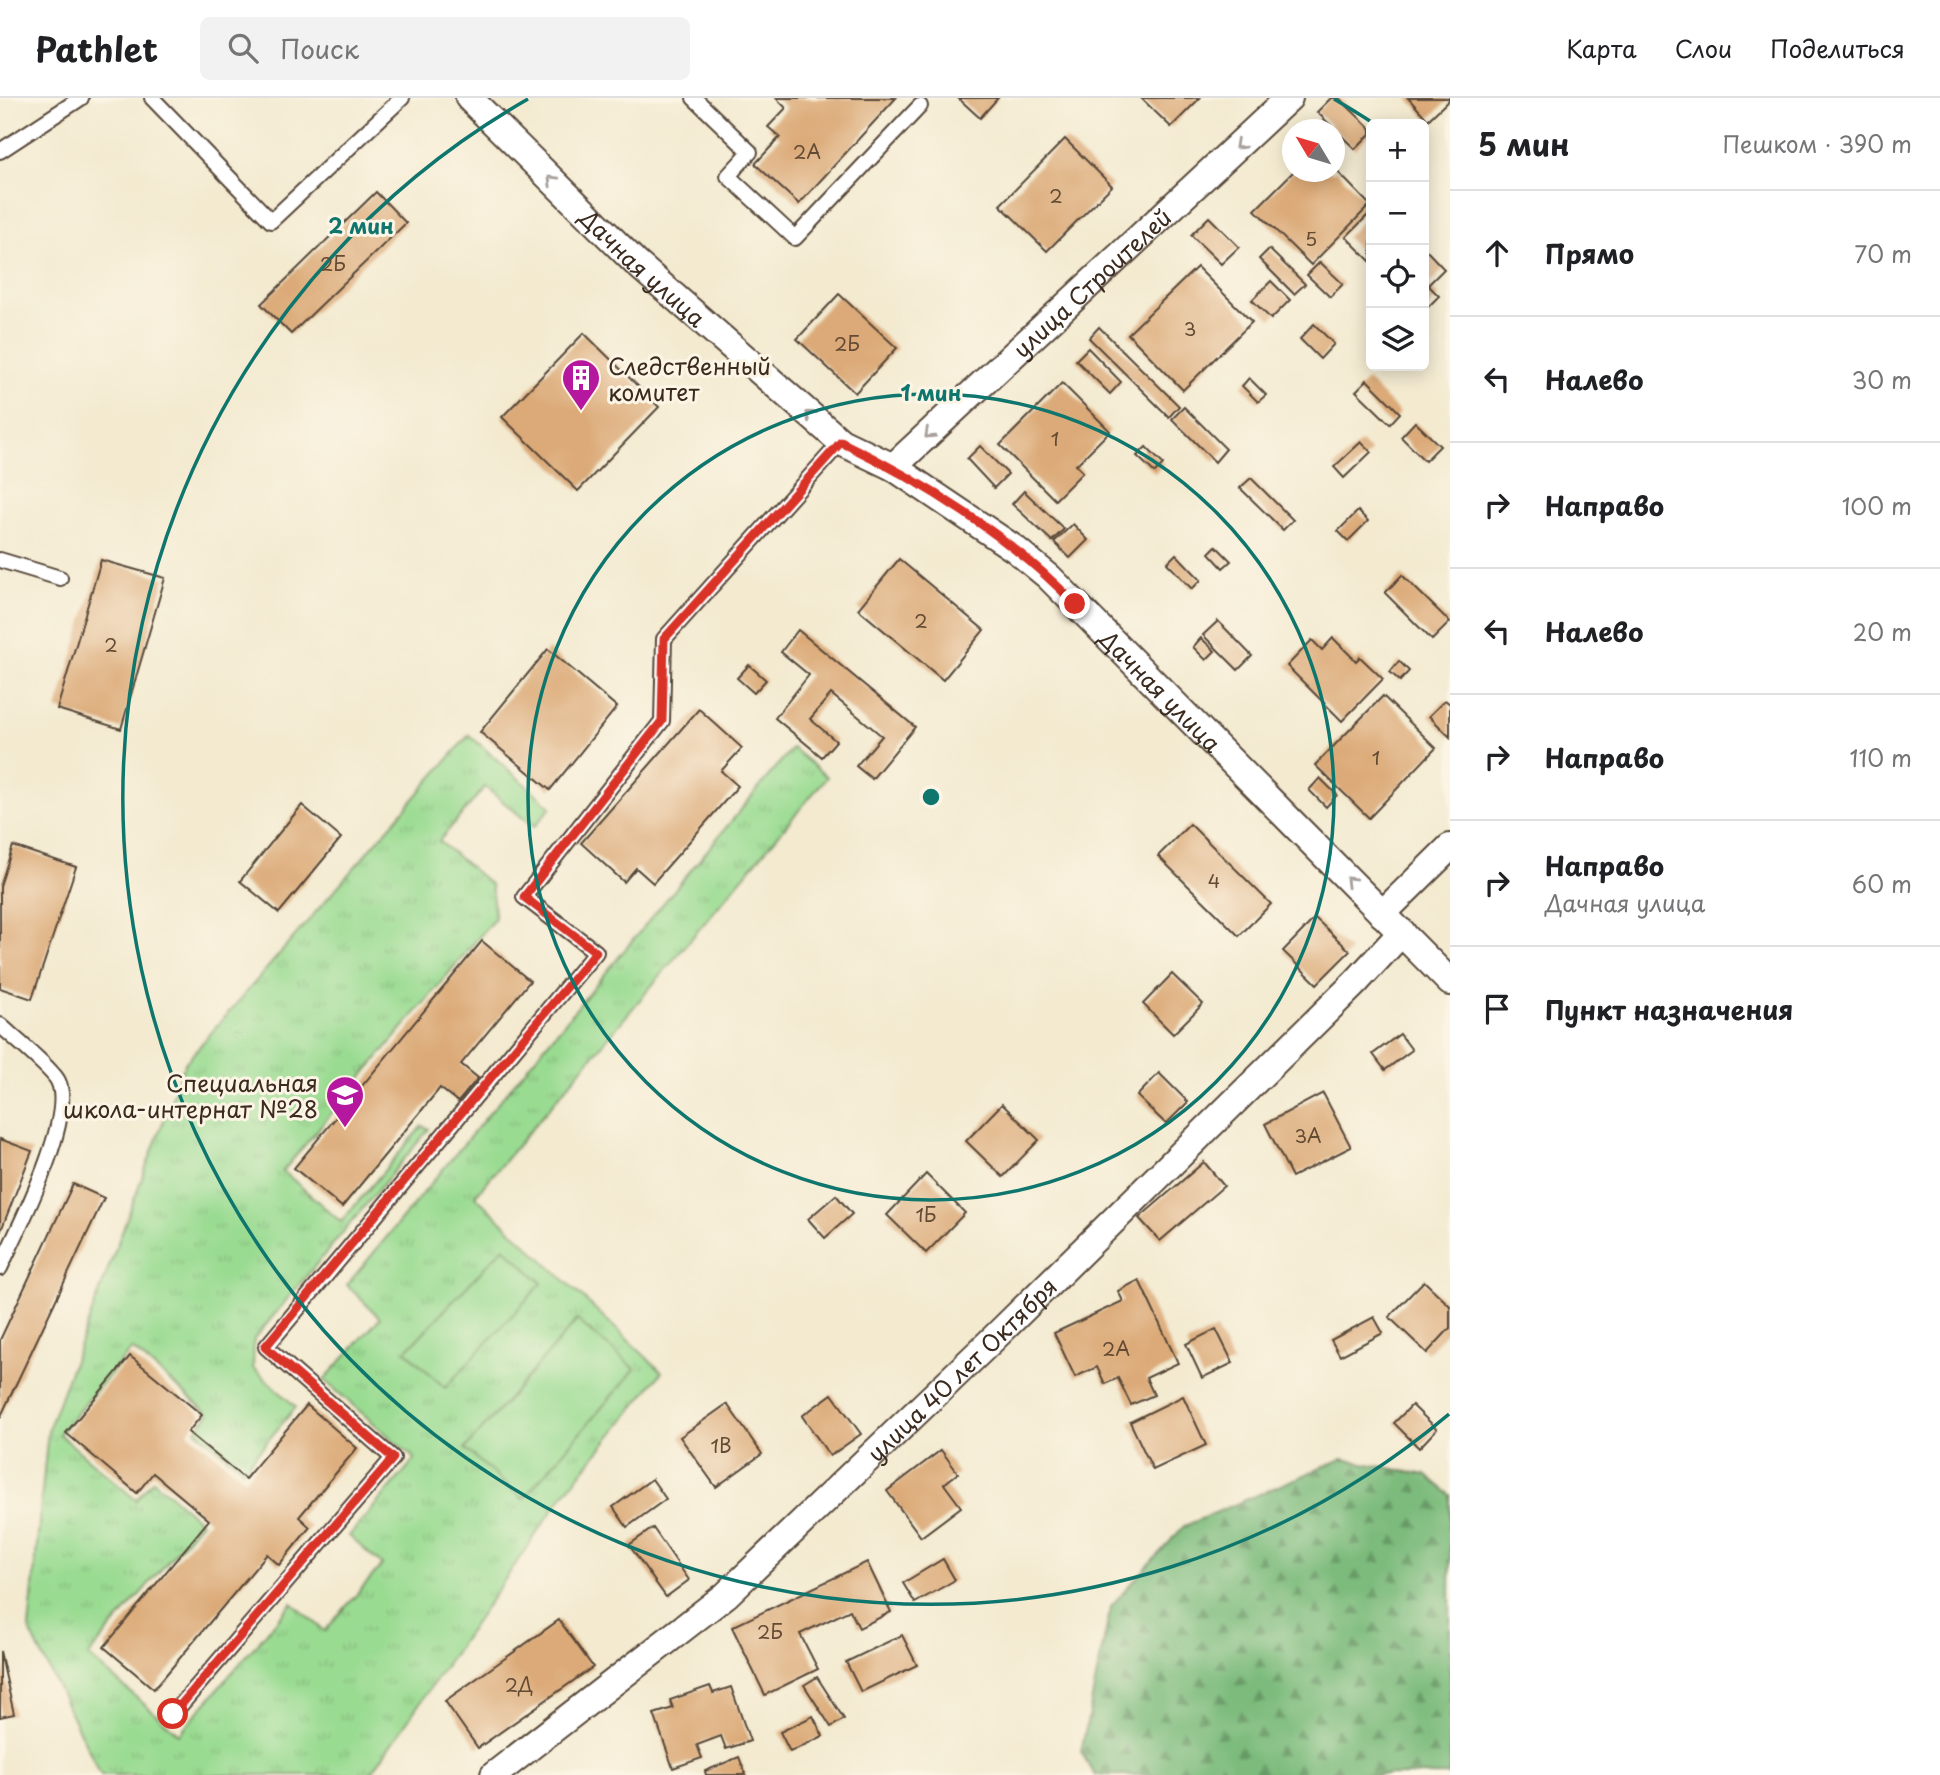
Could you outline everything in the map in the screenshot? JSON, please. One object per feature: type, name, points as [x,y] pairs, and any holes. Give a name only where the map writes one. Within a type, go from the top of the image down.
[{"type":"street","name":"Дачная улица","points":[[469,98],[636,263],[841,442],[894,467],[1015,549],[1049,577],[1450,982]]},
{"type":"street","name":"улица Строителей","points":[[894,467],[1289,98]]},
{"type":"street","points":[[1382,914],[1450,847]]},
{"type":"street","name":"улица 40 лет Октября","points":[[494,1775],[726,1595],[994,1338],[1345,992],[1402,932]]},
{"type":"lane","points":[[0,150],[81,98]]},
{"type":"lane","points":[[152,98],[271,221],[402,98]]},
{"type":"lane","points":[[694,98],[750,152],[728,176],[794,239],[920,106]]},
{"type":"lane","points":[[173,1714],[393,1458],[265,1347],[596,952],[524,897],[662,721],[664,639],[841,442]]},
{"type":"lane","points":[[0,560],[60,578]]},
{"type":"lane","points":[[0,1026],[58,1079],[62,1094],[47,1163],[0,1268]]},
{"type":"green space","points":[[469,735],[551,807],[534,827],[485,787],[439,841],[491,885],[495,918],[283,1171],[341,1222],[422,1126],[429,1129],[254,1339],[253,1368],[296,1407],[243,1470],[196,1430],[209,1414],[132,1349],[59,1434],[136,1500],[153,1480],[201,1522],[88,1656],[179,1734],[292,1603],[325,1631],[382,1565],[349,1536],[415,1459],[324,1380],[380,1318],[347,1285],[792,748],[827,777],[475,1196],[662,1372],[561,1498],[370,1775],[101,1775],[29,1629],[48,1430],[185,1063]]},
{"type":"green space","points":[[504,1247],[542,1283],[445,1388],[406,1351]]},
{"type":"green space","points":[[577,1320],[635,1369],[523,1499],[465,1449]]},
{"type":"green space","points":[[1342,1459],[1426,1475],[1450,1495],[1450,1775],[1095,1775],[1081,1752],[1111,1606],[1184,1526]]},
{"type":"building","points":[[776,98],[896,98],[799,204],[755,164],[780,137],[768,127],[786,108]]},
{"type":"building","points":[[958,98],[998,98],[980,118]]},
{"type":"building","points":[[1141,98],[1200,98],[1171,127]]},
{"type":"building","points":[[1331,98],[1339,98],[1366,124],[1366,138],[1355,149],[1345,139],[1345,119],[1324,119],[1317,112]]},
{"type":"building","points":[[1408,98],[1450,98],[1429,119]]},
{"type":"building","points":[[1065,139],[1112,186],[1047,251],[1000,205]]},
{"type":"building","points":[[1345,179],[1366,201],[1366,209],[1311,265],[1255,210],[1283,182],[1345,182]]},
{"type":"building","points":[[376,192],[406,223],[291,334],[261,304]]},
{"type":"building","points":[[1209,217],[1239,247],[1221,264],[1191,235]]},
{"type":"building","points":[[1366,217],[1366,257],[1346,237]]},
{"type":"building","points":[[1269,249],[1305,284],[1294,294],[1259,259]]},
{"type":"building","points":[[1429,253],[1444,269],[1429,284]]},
{"type":"building","points":[[1320,262],[1343,284],[1330,297],[1307,275]]},
{"type":"building","points":[[1197,267],[1252,322],[1183,390],[1128,334]]},
{"type":"building","points":[[1271,281],[1290,300],[1271,319],[1252,300]]},
{"type":"building","points":[[1429,286],[1439,296],[1429,306]]},
{"type":"building","points":[[839,294],[897,348],[855,393],[797,339]]},
{"type":"building","points":[[1314,324],[1334,344],[1320,359],[1300,339]]},
{"type":"building","points":[[1099,327],[1179,406],[1169,417],[1089,338]]},
{"type":"building","name":"Следственный комитет","points":[[584,333],[659,407],[578,491],[502,417]]},
{"type":"building","points":[[1088,348],[1121,382],[1110,394],[1076,360]]},
{"type":"building","points":[[1249,378],[1266,395],[1258,402],[1242,386]]},
{"type":"building","points":[[1367,380],[1400,413],[1390,424],[1356,391]]},
{"type":"building","points":[[1062,383],[1110,431],[1076,465],[1083,472],[1055,500],[1000,445]]},
{"type":"building","points":[[1184,407],[1226,449],[1215,462],[1172,419]]},
{"type":"building","points":[[1415,422],[1440,446],[1425,461],[1401,437]]},
{"type":"building","points":[[1361,442],[1371,452],[1344,478],[1334,467]]},
{"type":"building","points":[[980,446],[1008,474],[994,488],[967,459]]},
{"type":"building","points":[[1146,447],[1163,464],[1155,473],[1137,456]]},
{"type":"building","points":[[1251,478],[1293,520],[1283,530],[1240,488]]},
{"type":"building","points":[[1024,491],[1064,529],[1052,541],[1012,504]]},
{"type":"building","points":[[1358,511],[1368,521],[1348,541],[1338,531]]},
{"type":"building","points":[[1073,524],[1088,540],[1070,558],[1054,542]]},
{"type":"building","points":[[1216,546],[1231,561],[1223,568],[1209,553]]},
{"type":"building","points":[[1176,554],[1201,580],[1192,589],[1167,563]]},
{"type":"building","points":[[899,559],[984,630],[943,680],[858,609]]},
{"type":"building","points":[[101,560],[165,578],[121,729],[57,709]]},
{"type":"building","points":[[1402,575],[1450,622],[1432,640],[1385,593]]},
{"type":"building","points":[[1218,621],[1252,656],[1238,670],[1203,635]]},
{"type":"building","points":[[798,630],[915,727],[872,779],[856,766],[882,736],[831,694],[810,719],[836,741],[822,757],[775,718],[809,675],[781,652]]},
{"type":"building","points":[[1201,638],[1215,651],[1206,660],[1193,647]]},
{"type":"building","points":[[1333,638],[1356,661],[1360,657],[1383,679],[1342,721],[1287,666],[1312,640],[1322,650]]},
{"type":"building","points":[[548,649],[617,707],[550,790],[480,732]]},
{"type":"building","points":[[1399,661],[1409,671],[1400,681],[1390,672]]},
{"type":"building","points":[[749,665],[766,680],[754,693],[737,678]]},
{"type":"building","points":[[1383,696],[1436,748],[1369,818],[1315,765]]},
{"type":"building","points":[[1445,700],[1450,704],[1450,737],[1429,716]]},
{"type":"building","points":[[699,709],[742,748],[721,771],[738,786],[653,883],[636,868],[624,882],[581,843]]},
{"type":"building","points":[[1320,778],[1337,795],[1326,807],[1309,790]]},
{"type":"building","points":[[302,805],[341,838],[279,913],[240,881]]},
{"type":"building","points":[[1190,824],[1271,904],[1239,936],[1158,856]]},
{"type":"building","points":[[13,846],[76,867],[32,999],[0,988],[0,886]]},
{"type":"building","points":[[1315,918],[1350,951],[1317,984],[1283,951]]},
{"type":"building","points":[[482,941],[530,981],[461,1064],[478,1078],[458,1102],[440,1088],[342,1207],[294,1168]]},
{"type":"building","points":[[1172,974],[1203,1004],[1173,1034],[1143,1004]]},
{"type":"building","points":[[1400,1034],[1412,1050],[1385,1070],[1373,1054]]},
{"type":"building","points":[[1159,1073],[1188,1102],[1166,1124],[1137,1096]]},
{"type":"building","points":[[1323,1093],[1351,1147],[1292,1177],[1265,1124]]},
{"type":"building","points":[[1002,1104],[1039,1140],[1003,1177],[966,1141]]},
{"type":"building","points":[[0,1139],[32,1151],[0,1233]]},
{"type":"building","points":[[1204,1162],[1224,1186],[1160,1241],[1139,1218]]},
{"type":"building","points":[[926,1174],[965,1213],[926,1253],[887,1215]]},
{"type":"building","points":[[73,1184],[104,1198],[0,1418],[0,1340]]},
{"type":"building","points":[[836,1195],[852,1214],[825,1238],[808,1219]]},
{"type":"building","points":[[1139,1280],[1178,1363],[1146,1378],[1154,1395],[1131,1405],[1118,1378],[1105,1384],[1097,1367],[1075,1377],[1054,1333],[1123,1301],[1118,1291]]},
{"type":"building","points":[[1424,1281],[1450,1306],[1450,1328],[1427,1353],[1389,1317]]},
{"type":"building","points":[[1374,1317],[1383,1333],[1340,1356],[1331,1340]]},
{"type":"building","points":[[1216,1329],[1233,1363],[1202,1378],[1186,1344]]},
{"type":"building","points":[[130,1356],[202,1415],[188,1432],[245,1479],[307,1405],[357,1448],[299,1517],[310,1527],[279,1565],[267,1554],[154,1689],[104,1647],[209,1520],[153,1473],[137,1493],[66,1433]]},
{"type":"building","points":[[832,1394],[861,1434],[830,1456],[802,1416]]},
{"type":"building","points":[[1183,1396],[1206,1445],[1153,1470],[1130,1422]]},
{"type":"building","points":[[727,1404],[762,1454],[716,1487],[680,1437]]},
{"type":"building","points":[[1412,1405],[1437,1429],[1419,1448],[1394,1423]]},
{"type":"building","points":[[941,1450],[958,1473],[944,1484],[961,1507],[921,1537],[887,1491]]},
{"type":"building","points":[[652,1479],[666,1499],[627,1527],[613,1507]]},
{"type":"building","points":[[653,1528],[689,1580],[666,1597],[629,1545]]},
{"type":"building","points":[[943,1559],[955,1580],[915,1603],[903,1583]]},
{"type":"building","points":[[867,1562],[891,1612],[859,1628],[850,1610],[800,1634],[818,1669],[765,1695],[732,1627]]},
{"type":"building","points":[[559,1620],[593,1667],[478,1748],[445,1701]]},
{"type":"building","points":[[902,1635],[917,1665],[861,1692],[846,1662]]},
{"type":"building","points":[[0,1651],[14,1714],[0,1717]]},
{"type":"building","points":[[817,1677],[844,1719],[831,1727],[804,1685]]},
{"type":"building","points":[[710,1686],[713,1693],[731,1687],[750,1741],[726,1749],[721,1736],[697,1745],[702,1758],[673,1768],[654,1714],[673,1708],[670,1700]]},
{"type":"building","points":[[813,1716],[823,1736],[790,1752],[780,1732]]},
{"type":"building","points":[[739,1757],[746,1775],[706,1775],[705,1771]]},
{"type":"place","name":"Следственный комитет","points":[[581,412]]},
{"type":"place","name":"Специальная школа-интернат №28","points":[[345,1129]]},
{"type":"route","points":[[173,1714],[393,1458],[265,1347],[596,952],[524,897],[662,721],[664,639],[841,442],[894,467],[1015,549],[1049,577],[1075,604]]}]
